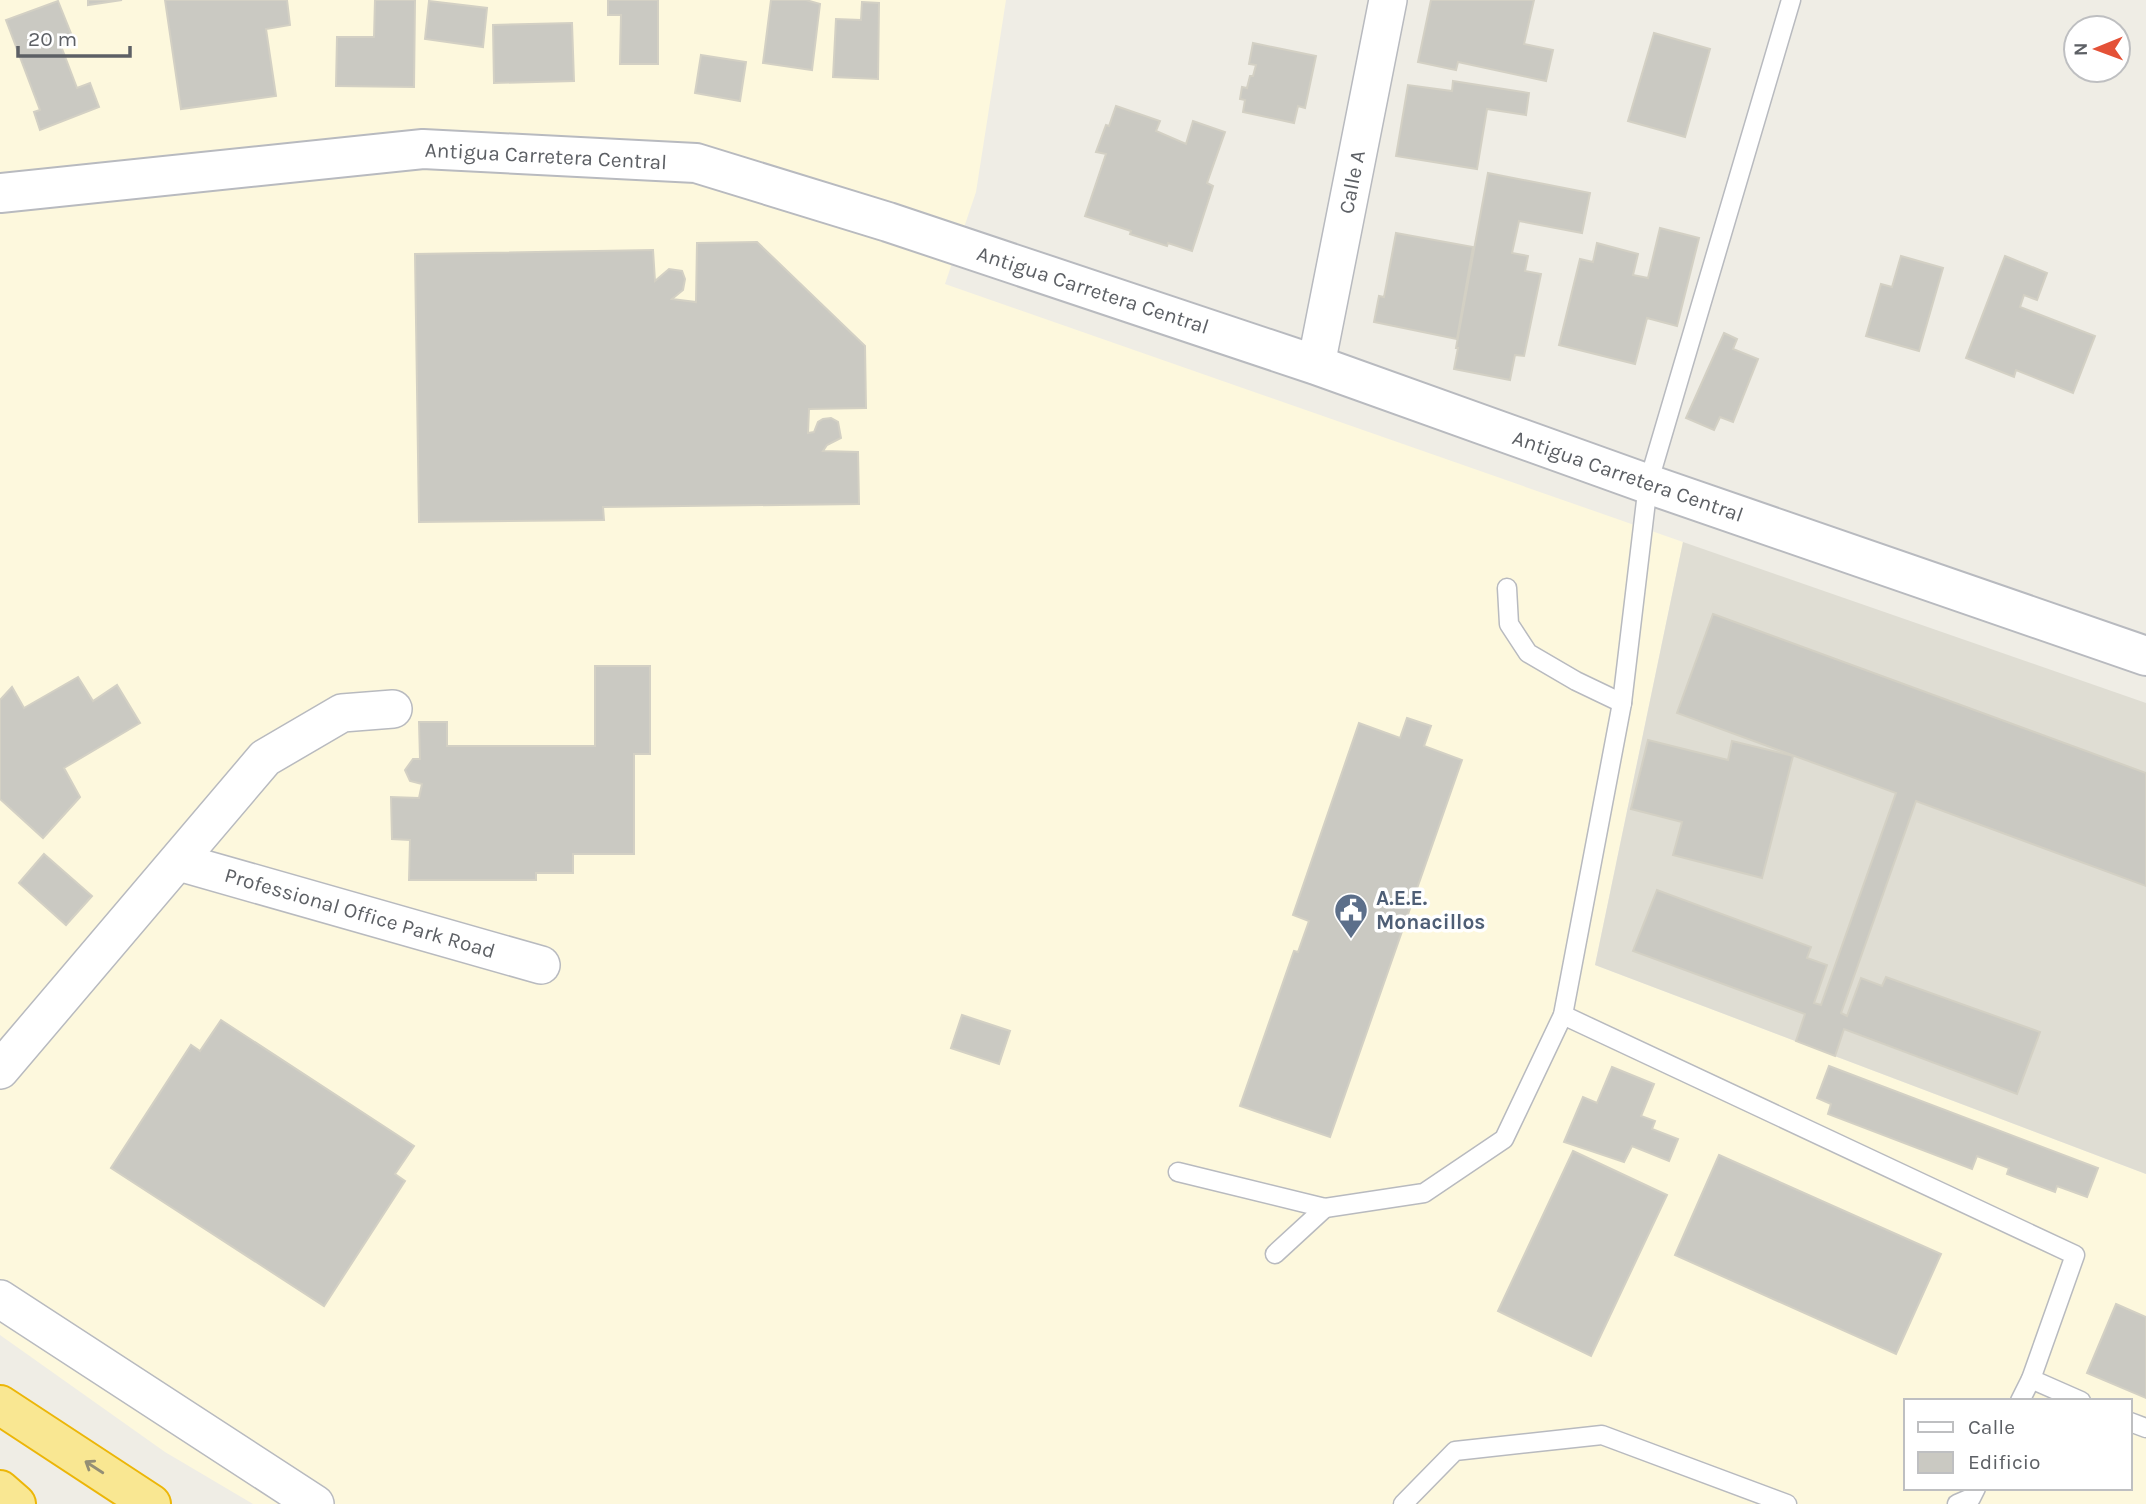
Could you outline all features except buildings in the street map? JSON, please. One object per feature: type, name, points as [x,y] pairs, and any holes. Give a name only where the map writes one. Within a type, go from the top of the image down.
[{"type":"highway","points":[[0,1405],[151,1504]]},
{"type":"highway","points":[[0,1490],[16,1504]]},
{"type":"street","name":"Calle A","points":[[1315,365],[1388,0]]},
{"type":"street","name":"Antigua Carretera Central","points":[[0,193],[423,149],[696,163],[900,226],[1315,365],[1648,484],[2146,656]]},
{"type":"street","points":[[0,1070],[265,758],[342,713],[393,709]]},
{"type":"street","name":"Professional Office Park Road","points":[[179,862],[541,965]]},
{"type":"street","points":[[0,1299],[315,1504]]},
{"type":"lane","points":[[1178,1172],[1325,1208],[1424,1194],[1504,1139],[1563,1015],[1622,703],[1648,484],[1791,0]]},
{"type":"lane","points":[[1507,588],[1509,624],[1528,653],[1576,681],[1622,703]]},
{"type":"lane","points":[[1563,1015],[2075,1255],[2031,1379],[2021,1399]]},
{"type":"lane","points":[[1275,1254],[1325,1208]]},
{"type":"lane","points":[[2031,1379],[2076,1399]]},
{"type":"lane","points":[[1403,1504],[1455,1451],[1602,1435],[1787,1504]]},
{"type":"lane","points":[[1957,1504],[1971,1498],[1975,1490]]},
{"type":"shaded area","points":[[0,0],[1006,0],[976,192],[945,284],[1683,542],[1595,965],[2146,1174],[2146,1504],[253,1504],[165,1452],[0,1335]]},
{"type":"shaded area","points":[[1683,542],[2146,703],[2146,1174],[1595,965]]},
{"type":"place","name":"A.E.E. Monacillos","points":[[1351,940]]}]
